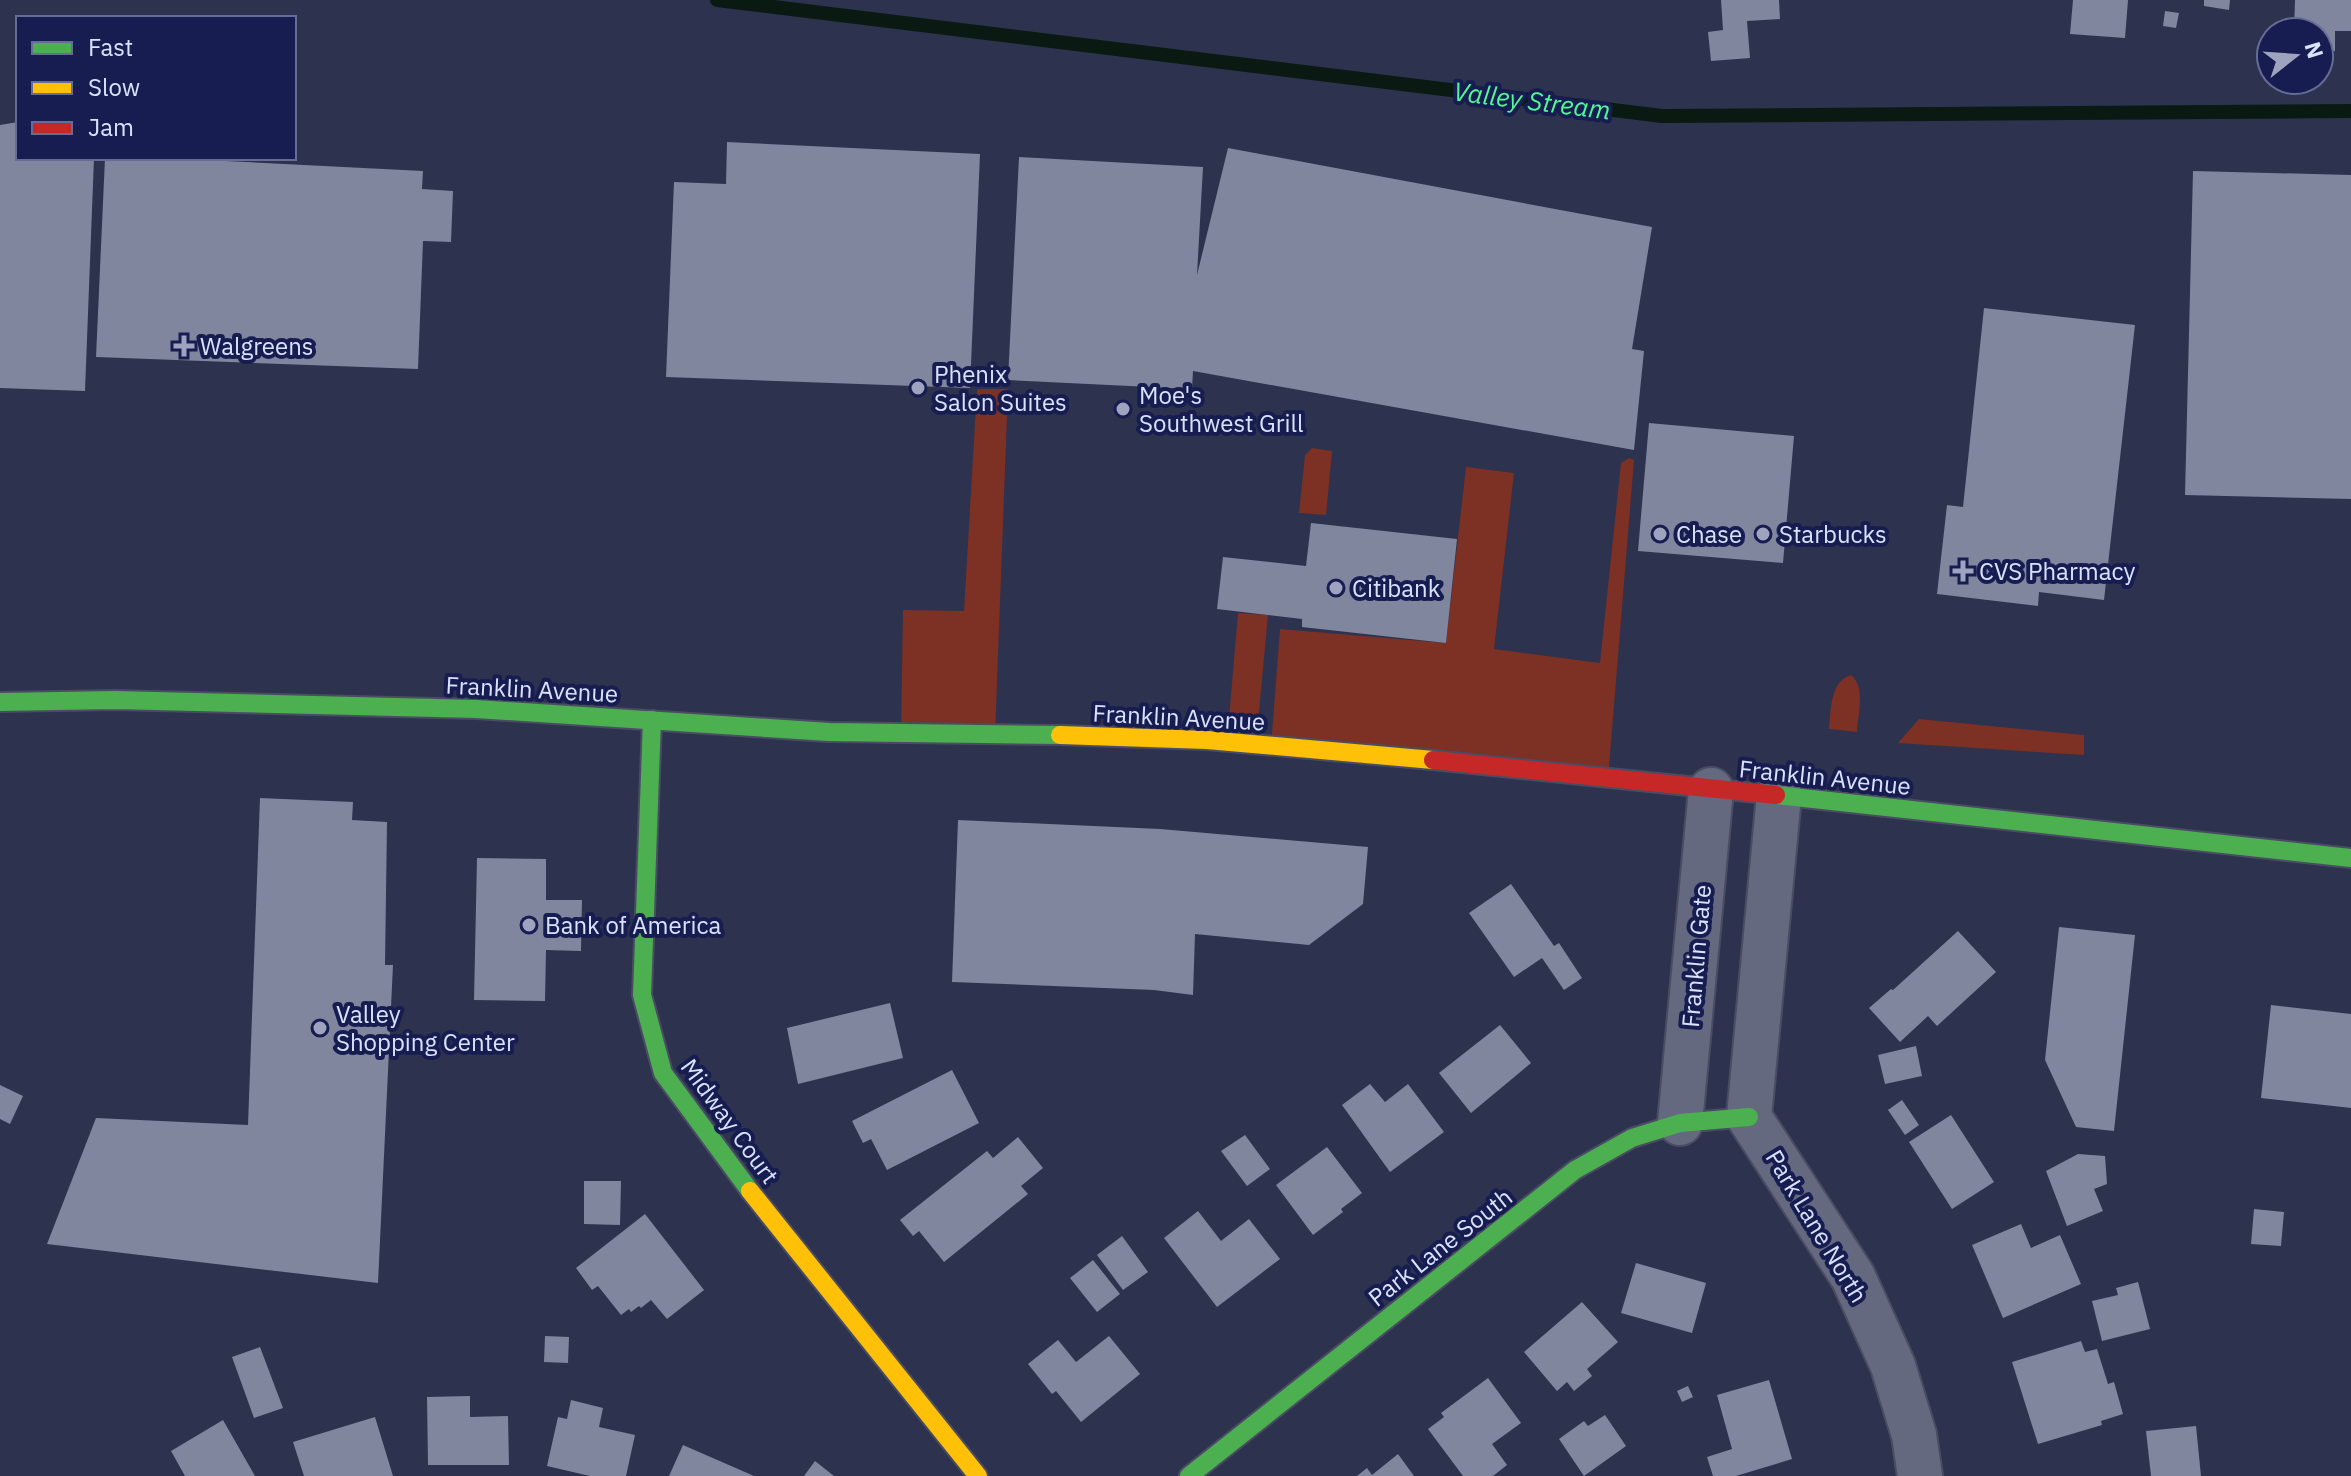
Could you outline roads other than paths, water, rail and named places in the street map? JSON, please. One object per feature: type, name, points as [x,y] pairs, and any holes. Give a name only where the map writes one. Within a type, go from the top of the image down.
[{"type":"main road","name":"Franklin Avenue","points":[[0,702],[115,700],[476,709],[829,732],[1106,735],[1207,740],[1537,769],[1588,777],[2351,858]]},
{"type":"main road","name":"Midway Court","points":[[652,720],[642,995],[663,1073],[738,1176],[978,1476]]},
{"type":"main road","name":"Park Lane South","points":[[1189,1476],[1575,1170],[1632,1138],[1680,1123],[1749,1117]]},
{"type":"street","name":"Franklin Gate","points":[[1680,1123],[1711,790]]},
{"type":"street","points":[[1749,1117],[1779,795]]},
{"type":"street","name":"Park Lane North","points":[[1749,1117],[1853,1277],[1893,1366],[1914,1435],[1920,1476]]},
{"type":"waterway","name":"Valley Stream","points":[[717,0],[1662,116],[2351,111]]},
{"type":"place","name":"Walgreens","points":[[184,346]]},
{"type":"place","name":"Phenix Salon Suites","points":[[918,388]]},
{"type":"place","name":"Moe's Southwest Grill","points":[[1123,409]]},
{"type":"place","name":"Chase","points":[[1660,534]]},
{"type":"place","name":"Starbucks","points":[[1763,534]]},
{"type":"place","name":"CVS Pharmacy","points":[[1963,571]]},
{"type":"place","name":"Citibank","points":[[1336,588]]},
{"type":"place","name":"Bank of America","points":[[529,925]]},
{"type":"place","name":"Valley Shopping Center","points":[[320,1028]]}]
